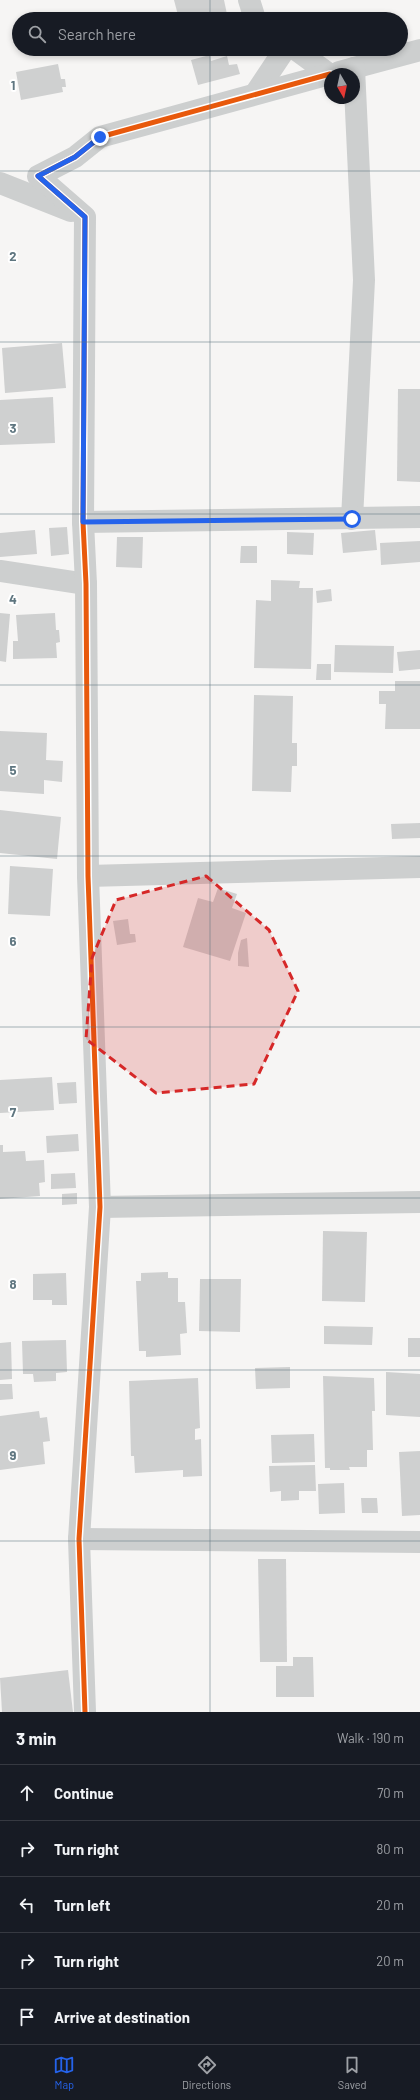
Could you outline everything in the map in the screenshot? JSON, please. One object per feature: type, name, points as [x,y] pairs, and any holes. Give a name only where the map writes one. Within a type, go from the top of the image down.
[{"type":"street","points":[[249,0],[253,12]]},
{"type":"street","points":[[408,53],[420,50]]},
{"type":"street","points":[[255,94],[280,56]]},
{"type":"street","points":[[305,56],[324,70]]},
{"type":"street","points":[[354,68],[398,56]]},
{"type":"street","points":[[85,1712],[79,1539],[100,1207],[88,876],[86,584],[83,522],[85,217],[38,176],[75,157],[100,137],[324,76]]},
{"type":"street","points":[[352,519],[364,280],[356,104]]},
{"type":"street","points":[[0,183],[85,217]]},
{"type":"street","points":[[83,522],[420,517]]},
{"type":"street","points":[[0,571],[86,584]]},
{"type":"street","points":[[88,876],[420,867]]},
{"type":"street","points":[[100,1207],[420,1202]]},
{"type":"street","points":[[79,1539],[420,1542]]},
{"type":"highlighted area","points":[[206,876],[269,930],[298,991],[254,1084],[156,1093],[86,1039],[92,958],[116,900]]},
{"type":"building","points":[[174,0],[224,0],[227,12],[177,12]]},
{"type":"building","points":[[210,56],[211,61],[227,56],[229,65],[237,64],[240,74],[198,85],[191,60]]},
{"type":"building","points":[[58,64],[61,79],[65,79],[66,87],[62,87],[63,92],[21,100],[16,72]]},
{"type":"building","points":[[62,343],[66,388],[5,393],[2,348]]},
{"type":"building","points":[[398,389],[420,389],[420,482],[397,481]]},
{"type":"building","points":[[53,397],[55,443],[0,445],[0,400]]},
{"type":"building","points":[[67,527],[69,554],[51,556],[49,528]]},
{"type":"building","points":[[35,530],[37,554],[0,557],[0,533]]},
{"type":"building","points":[[375,530],[377,550],[343,553],[341,533]]},
{"type":"building","points":[[287,532],[314,533],[313,555],[287,554]]},
{"type":"building","points":[[117,537],[143,537],[142,568],[116,567]]},
{"type":"building","points":[[420,541],[420,562],[381,565],[380,543]]},
{"type":"building","points":[[241,546],[257,546],[257,563],[240,563]]},
{"type":"building","points":[[271,580],[300,581],[299,588],[313,588],[311,669],[254,668],[256,600],[271,601]]},
{"type":"building","points":[[331,589],[332,601],[317,603],[316,591]]},
{"type":"building","points":[[0,613],[10,614],[6,662],[0,661]]},
{"type":"building","points":[[55,613],[56,630],[59,630],[60,642],[56,643],[57,658],[13,659],[13,641],[18,641],[16,615]]},
{"type":"building","points":[[335,645],[394,646],[393,673],[334,672]]},
{"type":"building","points":[[420,650],[420,669],[399,671],[397,652]]},
{"type":"building","points":[[317,664],[331,664],[331,680],[316,680]]},
{"type":"building","points":[[395,681],[420,681],[420,729],[385,729],[386,704],[379,704],[379,691],[395,691]]},
{"type":"building","points":[[254,695],[293,696],[292,743],[297,743],[297,766],[292,766],[291,792],[252,791]]},
{"type":"building","points":[[0,731],[47,733],[46,760],[63,761],[62,782],[44,780],[44,794],[0,791]]},
{"type":"building","points":[[0,810],[61,817],[57,859],[0,853]]},
{"type":"building","points":[[420,823],[420,838],[392,839],[391,824]]},
{"type":"building","points":[[10,866],[53,869],[50,916],[8,914]]},
{"type":"building","points":[[218,888],[237,894],[232,908],[246,913],[230,961],[183,947],[198,898],[213,902]]},
{"type":"building","points":[[128,919],[130,934],[135,934],[136,942],[117,945],[113,921]]},
{"type":"building","points":[[247,938],[249,967],[238,966],[238,953],[241,940]]},
{"type":"building","points":[[52,1077],[54,1110],[0,1113],[0,1080]]},
{"type":"building","points":[[76,1082],[77,1103],[59,1104],[57,1083]]},
{"type":"building","points":[[78,1134],[79,1151],[47,1153],[46,1136]]},
{"type":"building","points":[[0,1145],[3,1145],[3,1152],[25,1151],[26,1161],[44,1160],[45,1182],[39,1183],[40,1196],[0,1199]]},
{"type":"building","points":[[75,1173],[76,1188],[51,1189],[51,1174]]},
{"type":"building","points":[[77,1193],[77,1204],[62,1205],[62,1194]]},
{"type":"building","points":[[323,1231],[367,1232],[365,1302],[322,1301]]},
{"type":"building","points":[[168,1272],[168,1278],[178,1278],[178,1302],[185,1302],[187,1333],[180,1334],[181,1355],[146,1357],[146,1351],[139,1351],[136,1281],[141,1281],[141,1273]]},
{"type":"building","points":[[66,1273],[67,1305],[52,1305],[52,1300],[33,1300],[33,1274]]},
{"type":"building","points":[[200,1279],[241,1279],[240,1332],[199,1331]]},
{"type":"building","points":[[324,1326],[373,1327],[372,1345],[324,1344]]},
{"type":"building","points":[[408,1338],[420,1338],[420,1357],[408,1357]]},
{"type":"building","points":[[66,1340],[67,1372],[56,1373],[56,1381],[34,1382],[33,1374],[23,1374],[22,1341]]},
{"type":"building","points":[[11,1342],[12,1379],[0,1380],[0,1343]]},
{"type":"building","points":[[290,1367],[290,1388],[256,1389],[255,1368]]},
{"type":"building","points":[[386,1372],[420,1374],[420,1417],[386,1415]]},
{"type":"building","points":[[323,1376],[374,1378],[375,1411],[372,1411],[373,1450],[367,1450],[367,1467],[349,1467],[350,1470],[330,1470],[330,1468],[325,1468]]},
{"type":"building","points":[[198,1378],[200,1428],[195,1429],[195,1440],[201,1439],[202,1476],[183,1477],[183,1470],[135,1473],[134,1456],[131,1456],[129,1381]]},
{"type":"building","points":[[0,1384],[12,1384],[13,1399],[0,1400]]},
{"type":"building","points":[[39,1411],[40,1418],[47,1417],[50,1441],[43,1442],[45,1464],[0,1470],[0,1416]]},
{"type":"building","points":[[314,1434],[315,1462],[272,1463],[271,1435]]},
{"type":"building","points":[[420,1451],[420,1515],[402,1516],[399,1452]]},
{"type":"building","points":[[315,1465],[316,1491],[299,1491],[299,1500],[281,1501],[281,1491],[270,1492],[269,1466]]},
{"type":"building","points":[[344,1483],[345,1513],[319,1514],[318,1484]]},
{"type":"building","points":[[361,1498],[377,1498],[378,1513],[362,1513]]},
{"type":"building","points":[[258,1559],[286,1559],[287,1662],[260,1662]]},
{"type":"building","points":[[293,1657],[313,1657],[314,1697],[276,1697],[276,1666],[293,1666]]},
{"type":"building","points":[[68,1670],[73,1712],[2,1712],[0,1678]]},
{"type":"cycle path","points":[[85,1712],[79,1539],[100,1207],[88,876],[86,584],[83,522],[85,217],[38,176],[75,157],[100,137],[324,76]]},
{"type":"route","points":[[100,137],[75,157],[38,176],[85,217],[83,522],[352,519]]}]
